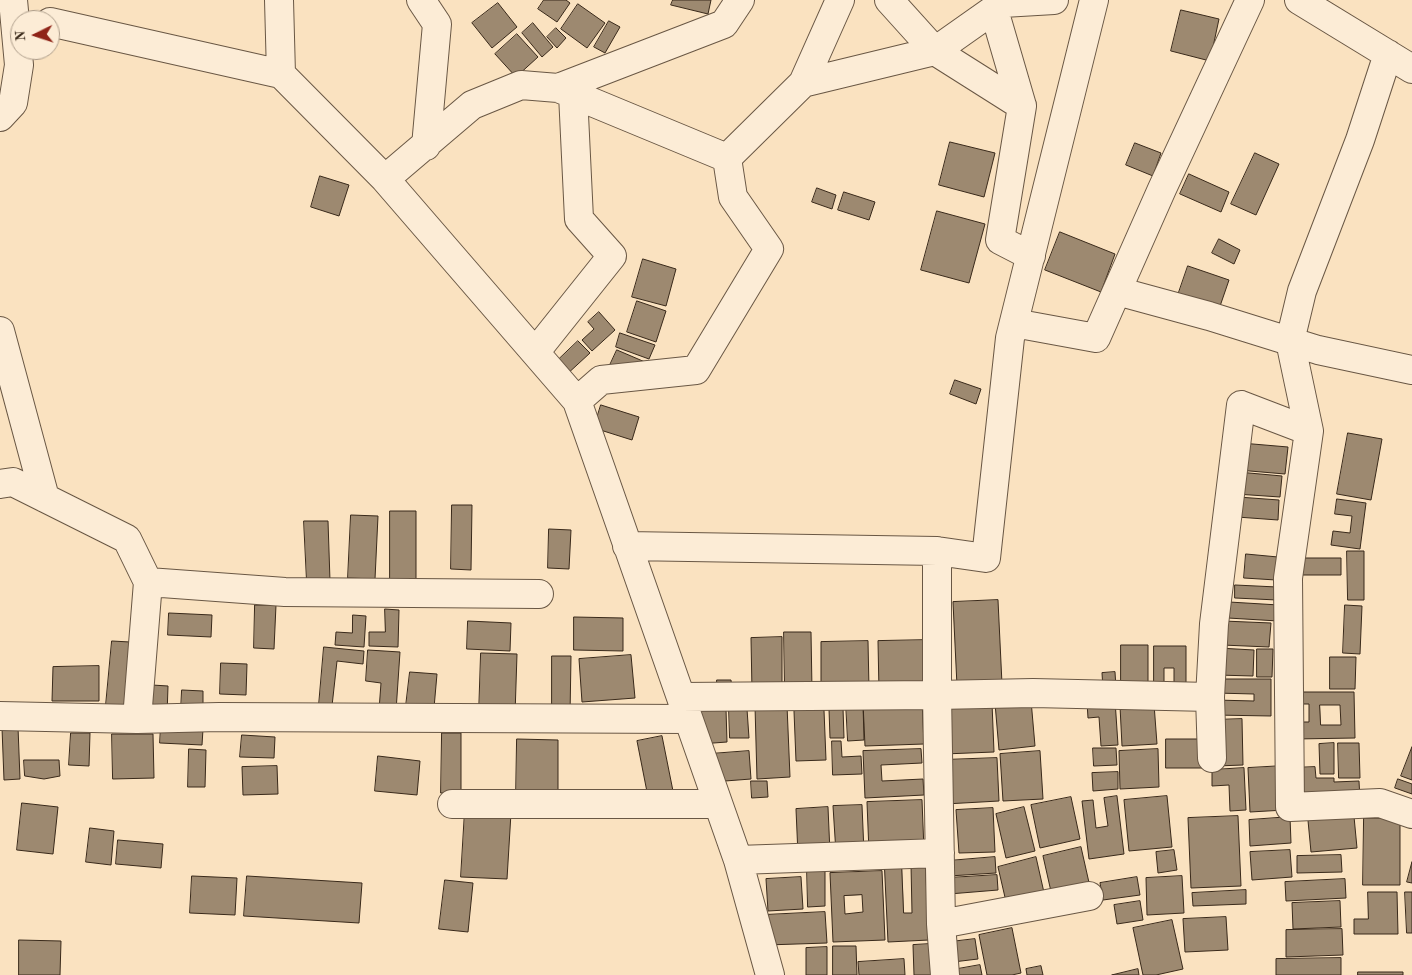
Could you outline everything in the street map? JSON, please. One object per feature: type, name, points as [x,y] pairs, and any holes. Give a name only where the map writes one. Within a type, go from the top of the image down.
[{"type":"street","points":[[278,0],[281,74]]},
{"type":"street","points":[[421,0],[437,24],[426,146]]},
{"type":"street","points":[[566,91],[724,24],[740,0]]},
{"type":"street","points":[[727,158],[803,83],[840,0]]},
{"type":"street","points":[[889,0],[935,50],[1022,106]]},
{"type":"street","points":[[803,83],[935,50],[1003,3],[1054,0]]},
{"type":"street","points":[[628,546],[937,551],[986,558],[1010,338],[1094,0]]},
{"type":"street","points":[[1299,0],[1412,69]]},
{"type":"street","points":[[1014,324],[1096,338],[1245,1]]},
{"type":"street","points":[[4,108],[19,65],[14,7]]},
{"type":"street","points":[[994,10],[1022,106],[1000,240],[1031,256]]},
{"type":"street","points":[[60,24],[281,74],[386,179],[577,401],[738,860],[770,975]]},
{"type":"street","points":[[1388,54],[1360,140],[1302,291],[1290,342],[1309,431],[1288,578],[1290,807],[1380,803],[1412,814]]},
{"type":"street","points":[[386,179],[472,106],[521,85],[566,91],[727,158]]},
{"type":"street","points":[[536,353],[612,256],[579,219],[566,91]]},
{"type":"street","points":[[577,401],[600,380],[696,370],[769,249],[733,197],[727,158]]},
{"type":"street","points":[[1117,291],[1209,316],[1318,350],[1410,364]]},
{"type":"street","points":[[0,331],[45,498]]},
{"type":"street","points":[[1212,758],[1210,697],[1214,624],[1241,405],[1309,431]]},
{"type":"street","points":[[0,484],[13,482],[126,539],[148,582],[137,719]]},
{"type":"street","points":[[937,551],[937,695],[941,924],[945,975]]},
{"type":"street","points":[[148,582],[285,592],[539,594]]},
{"type":"street","points":[[0,716],[137,719],[239,718],[684,708],[937,695],[1033,694],[1210,697]]},
{"type":"street","points":[[452,804],[718,804]]},
{"type":"street","points":[[738,860],[940,853]]},
{"type":"street","points":[[941,924],[1089,896]]},
{"type":"building","points":[[544,0],[566,0],[570,3],[557,22],[538,9]]},
{"type":"building","points":[[673,0],[711,0],[708,14],[671,5]]},
{"type":"building","points":[[498,3],[517,27],[492,48],[472,23]]},
{"type":"building","points":[[578,4],[605,23],[587,48],[561,29]]},
{"type":"building","points":[[1181,10],[1219,19],[1210,61],[1171,51]]},
{"type":"building","points":[[609,21],[620,27],[605,53],[594,47]]},
{"type":"building","points":[[533,23],[553,47],[542,57],[522,33]]},
{"type":"building","points":[[556,28],[566,38],[557,48],[547,37]]},
{"type":"building","points":[[517,34],[538,57],[516,77],[495,54]]},
{"type":"building","points":[[950,142],[995,153],[984,197],[939,185]]},
{"type":"building","points":[[1135,143],[1161,153],[1153,176],[1126,165]]},
{"type":"building","points":[[1255,153],[1279,164],[1256,215],[1231,204]]},
{"type":"building","points":[[1189,174],[1229,192],[1221,212],[1180,194]]},
{"type":"building","points":[[320,176],[349,185],[339,216],[311,207]]},
{"type":"building","points":[[817,188],[836,195],[832,209],[812,202]]},
{"type":"building","points":[[844,192],[875,202],[869,220],[838,210]]},
{"type":"building","points":[[937,211],[985,224],[969,283],[921,270]]},
{"type":"building","points":[[1060,232],[1115,254],[1101,292],[1045,270]]},
{"type":"building","points":[[1219,239],[1240,250],[1234,264],[1212,253]]},
{"type":"building","points":[[643,259],[676,269],[666,306],[632,297]]},
{"type":"building","points":[[1188,266],[1229,280],[1218,312],[1177,298]]},
{"type":"building","points":[[637,301],[666,311],[656,342],[627,332]]},
{"type":"building","points":[[599,312],[615,330],[592,351],[582,340],[594,329],[588,322]]},
{"type":"building","points":[[620,333],[655,345],[649,359],[616,347]]},
{"type":"building","points":[[578,341],[590,353],[565,376],[554,364]]},
{"type":"building","points":[[617,350],[652,365],[610,365]]},
{"type":"building","points":[[955,380],[981,389],[976,404],[950,394]]},
{"type":"building","points":[[601,405],[639,417],[632,440],[594,428]]},
{"type":"building","points":[[1348,433],[1382,439],[1371,500],[1337,494]]},
{"type":"building","points":[[1241,443],[1288,447],[1285,474],[1238,470]]},
{"type":"building","points":[[1238,472],[1282,476],[1280,497],[1236,494]]},
{"type":"building","points":[[1238,497],[1279,500],[1278,520],[1237,517]]},
{"type":"building","points":[[1337,499],[1366,503],[1360,549],[1331,545],[1333,531],[1350,533],[1352,516],[1335,514]]},
{"type":"building","points":[[452,505],[472,505],[471,570],[451,569]]},
{"type":"building","points":[[390,511],[416,511],[416,582],[390,581]]},
{"type":"building","points":[[351,515],[378,516],[375,579],[348,578]]},
{"type":"building","points":[[304,521],[328,521],[330,581],[307,582]]},
{"type":"building","points":[[549,529],[571,530],[569,569],[548,568]]},
{"type":"building","points":[[1347,551],[1364,551],[1364,600],[1348,600]]},
{"type":"building","points":[[1246,554],[1278,557],[1276,580],[1244,578]]},
{"type":"building","points":[[1297,558],[1341,558],[1341,575],[1297,575]]},
{"type":"building","points":[[1235,585],[1277,587],[1277,600],[1235,598]]},
{"type":"building","points":[[998,600],[1002,684],[957,686],[953,602]]},
{"type":"building","points":[[1229,602],[1279,605],[1278,621],[1228,618]]},
{"type":"building","points":[[255,605],[276,605],[274,649],[254,648]]},
{"type":"building","points":[[1345,605],[1362,606],[1360,654],[1343,653]]},
{"type":"building","points":[[385,609],[399,610],[398,647],[369,646],[369,632],[385,632]]},
{"type":"building","points":[[169,613],[212,615],[211,637],[168,635]]},
{"type":"building","points":[[353,615],[366,616],[364,647],[335,645],[336,632],[352,633]]},
{"type":"building","points":[[574,617],[623,618],[623,651],[574,650]]},
{"type":"building","points":[[468,621],[511,623],[510,651],[467,649]]},
{"type":"building","points":[[1223,621],[1271,623],[1269,647],[1222,645]]},
{"type":"building","points":[[784,632],[811,632],[812,690],[785,690]]},
{"type":"building","points":[[782,637],[782,690],[752,691],[751,638]]},
{"type":"building","points":[[929,640],[930,691],[879,692],[878,641]]},
{"type":"building","points":[[112,641],[130,642],[126,707],[106,705]]},
{"type":"building","points":[[868,641],[869,689],[821,690],[821,642]]},
{"type":"building","points":[[1121,645],[1148,645],[1148,690],[1121,690]]},
{"type":"building","points":[[1154,646],[1186,646],[1186,693],[1174,692],[1174,668],[1164,668],[1164,692],[1154,692]]},
{"type":"building","points":[[324,647],[364,651],[363,664],[337,661],[332,706],[319,705]]},
{"type":"building","points":[[1218,648],[1254,650],[1253,676],[1217,675]]},
{"type":"building","points":[[1257,649],[1273,649],[1272,677],[1257,677]]},
{"type":"building","points":[[368,650],[400,652],[396,711],[379,710],[381,683],[366,681]]},
{"type":"building","points":[[481,653],[517,654],[515,715],[479,714]]},
{"type":"building","points":[[631,655],[635,698],[582,702],[579,659]]},
{"type":"building","points":[[552,656],[571,656],[570,716],[552,715]]},
{"type":"building","points":[[1330,657],[1356,657],[1355,689],[1330,689]]},
{"type":"building","points":[[221,663],[247,664],[246,695],[220,694]]},
{"type":"building","points":[[99,666],[99,701],[52,701],[53,667]]},
{"type":"building","points":[[410,672],[437,674],[434,708],[406,706]]},
{"type":"building","points":[[1115,672],[1116,688],[1103,689],[1102,673]]},
{"type":"building","points":[[1215,679],[1271,679],[1271,716],[1214,715],[1215,700],[1254,701],[1254,694],[1215,693]]},
{"type":"building","points":[[717,680],[731,680],[732,690],[717,690]]},
{"type":"building","points":[[152,685],[168,686],[167,716],[150,715]]},
{"type":"building","points":[[182,690],[203,691],[203,711],[181,710]]},
{"type":"building","points":[[1293,692],[1354,692],[1355,738],[1295,739],[1295,722],[1309,722],[1309,704],[1293,704]]},
{"type":"building","points":[[922,700],[924,744],[865,746],[863,703]]},
{"type":"building","points":[[1031,700],[1035,746],[999,750],[995,703]]},
{"type":"building","points":[[1115,700],[1118,745],[1101,746],[1099,717],[1088,718],[1087,702]]},
{"type":"building","points":[[846,703],[863,703],[864,740],[848,741]]},
{"type":"building","points":[[992,703],[994,752],[944,754],[942,705]]},
{"type":"building","points":[[1154,704],[1157,744],[1122,746],[1120,706]]},
{"type":"building","points":[[787,705],[790,777],[757,779],[755,706]]},
{"type":"building","points":[[1320,705],[1340,705],[1341,725],[1321,725]]},
{"type":"building","points":[[843,708],[844,738],[830,738],[829,709]]},
{"type":"building","points":[[726,709],[727,742],[700,744],[698,711]]},
{"type":"building","points":[[729,709],[747,709],[749,738],[730,738]]},
{"type":"building","points":[[824,710],[826,760],[796,761],[794,711]]},
{"type":"building","points":[[1242,719],[1243,765],[1216,766],[1214,720]]},
{"type":"building","points":[[161,726],[203,729],[202,745],[160,743]]},
{"type":"building","points":[[18,727],[20,779],[4,780],[2,728]]},
{"type":"building","points":[[71,733],[90,733],[89,766],[69,765]]},
{"type":"building","points":[[442,733],[461,733],[461,793],[441,793]]},
{"type":"building","points":[[112,734],[153,734],[154,778],[113,779]]},
{"type":"building","points":[[242,735],[275,737],[274,758],[240,757]]},
{"type":"building","points":[[662,736],[673,791],[648,797],[637,741]]},
{"type":"building","points":[[517,739],[558,740],[558,798],[516,797]]},
{"type":"building","points":[[1166,739],[1204,739],[1204,768],[1166,768]]},
{"type":"building","points":[[832,741],[841,741],[842,757],[861,756],[862,774],[833,775]]},
{"type":"building","points":[[1334,743],[1334,774],[1320,774],[1319,744]]},
{"type":"building","points":[[1338,743],[1359,743],[1360,778],[1339,778]]},
{"type":"building","points":[[1412,747],[1412,780],[1401,776]]},
{"type":"building","points":[[1093,748],[1116,748],[1117,765],[1094,766]]},
{"type":"building","points":[[189,749],[206,750],[205,787],[188,787]]},
{"type":"building","points":[[921,749],[922,763],[881,765],[882,781],[923,779],[924,795],[865,798],[863,751]]},
{"type":"building","points":[[1158,749],[1159,787],[1120,789],[1119,751]]},
{"type":"building","points":[[749,751],[751,779],[712,782],[710,754]]},
{"type":"building","points":[[1040,751],[1043,799],[1003,801],[1000,754]]},
{"type":"building","points":[[378,756],[420,761],[417,795],[375,791]]},
{"type":"building","points":[[997,758],[999,801],[945,804],[943,760]]},
{"type":"building","points":[[24,760],[59,760],[60,776],[44,779],[25,776]]},
{"type":"building","points":[[277,766],[278,794],[243,795],[242,767]]},
{"type":"building","points":[[1283,766],[1285,810],[1250,812],[1248,768]]},
{"type":"building","points":[[1315,767],[1316,778],[1334,778],[1334,782],[1359,781],[1360,800],[1294,803],[1292,768]]},
{"type":"building","points":[[1244,768],[1246,810],[1230,811],[1229,785],[1212,786],[1212,770]]},
{"type":"building","points":[[1118,772],[1118,789],[1093,791],[1092,773]]},
{"type":"building","points":[[1398,779],[1412,784],[1412,794],[1395,788]]},
{"type":"building","points":[[751,781],[767,781],[768,797],[752,798]]},
{"type":"building","points":[[1117,796],[1124,854],[1089,859],[1082,801],[1093,800],[1096,828],[1108,826],[1104,798]]},
{"type":"building","points":[[1167,796],[1172,847],[1129,851],[1124,800]]},
{"type":"building","points":[[1071,797],[1080,839],[1040,848],[1031,805]]},
{"type":"building","points":[[922,800],[924,850],[869,852],[867,802]]},
{"type":"building","points":[[22,803],[58,807],[53,854],[17,850]]},
{"type":"building","points":[[862,805],[864,852],[836,853],[833,806]]},
{"type":"building","points":[[1353,806],[1357,848],[1311,852],[1307,810]]},
{"type":"building","points":[[828,807],[830,853],[798,855],[796,809]]},
{"type":"building","points":[[1024,807],[1035,851],[1006,858],[996,814]]},
{"type":"building","points":[[993,808],[995,852],[959,853],[956,810]]},
{"type":"building","points":[[465,810],[511,813],[507,879],[461,877]]},
{"type":"building","points":[[1238,816],[1241,886],[1191,888],[1188,818]]},
{"type":"building","points":[[1290,817],[1291,843],[1250,846],[1249,820]]},
{"type":"building","points":[[1364,818],[1400,818],[1400,885],[1363,885]]},
{"type":"building","points":[[90,828],[114,831],[111,865],[86,862]]},
{"type":"building","points":[[118,840],[163,844],[161,868],[116,864]]},
{"type":"building","points":[[1081,847],[1090,887],[1052,896],[1043,856]]},
{"type":"building","points":[[1174,850],[1177,870],[1158,873],[1156,852]]},
{"type":"building","points":[[1290,850],[1292,877],[1252,880],[1250,852]]},
{"type":"building","points":[[925,855],[929,940],[888,942],[884,857]]},
{"type":"building","points":[[1341,855],[1342,872],[1297,873],[1297,856]]},
{"type":"building","points":[[995,857],[996,873],[949,876],[948,861]]},
{"type":"building","points":[[1036,857],[1045,897],[1007,906],[998,867]]},
{"type":"building","points":[[1412,862],[1412,883],[1407,882]]},
{"type":"building","points":[[902,865],[911,865],[912,913],[904,913]]},
{"type":"building","points":[[807,869],[825,869],[825,906],[808,907]]},
{"type":"building","points":[[882,871],[885,940],[833,942],[830,873]]},
{"type":"building","points":[[997,875],[998,890],[949,894],[948,878]]},
{"type":"building","points":[[192,876],[237,878],[235,915],[190,913]]},
{"type":"building","points":[[247,876],[362,883],[359,923],[244,916]]},
{"type":"building","points":[[1182,876],[1184,913],[1147,915],[1146,878]]},
{"type":"building","points":[[801,877],[803,909],[768,911],[766,879]]},
{"type":"building","points":[[1137,877],[1140,895],[1103,900],[1100,883]]},
{"type":"building","points":[[1345,879],[1346,898],[1286,901],[1285,882]]},
{"type":"building","points":[[445,880],[473,883],[468,932],[439,929]]},
{"type":"building","points":[[1246,890],[1246,904],[1193,906],[1192,893]]},
{"type":"building","points":[[1368,892],[1397,892],[1398,934],[1354,934],[1354,919],[1368,919]]},
{"type":"building","points":[[1405,892],[1412,892],[1412,933],[1407,933]]},
{"type":"building","points":[[862,895],[863,912],[845,914],[844,896]]},
{"type":"building","points":[[1140,901],[1143,920],[1117,924],[1114,905]]},
{"type":"building","points":[[1340,901],[1341,927],[1293,929],[1292,903]]},
{"type":"building","points":[[825,912],[827,943],[766,945],[764,915]]},
{"type":"building","points":[[1226,917],[1228,950],[1185,952],[1183,919]]},
{"type":"building","points":[[1172,920],[1183,969],[1156,975],[1143,975],[1133,928]]},
{"type":"building","points":[[1012,928],[1021,973],[987,975],[979,935]]},
{"type":"building","points":[[1342,929],[1343,955],[1286,957],[1286,930]]},
{"type":"building","points":[[975,939],[978,959],[953,962],[950,942]]},
{"type":"building","points":[[19,940],[61,941],[60,975],[19,975]]},
{"type":"building","points":[[930,944],[932,975],[914,975],[913,945]]},
{"type":"building","points":[[833,946],[856,946],[857,975],[833,975]]},
{"type":"building","points":[[827,947],[827,975],[806,975],[806,948]]},
{"type":"building","points":[[1341,958],[1341,975],[1276,975],[1276,959]]},
{"type":"building","points":[[904,959],[905,975],[859,975],[858,962]]},
{"type":"building","points":[[980,965],[982,975],[953,975],[952,970]]},
{"type":"building","points":[[1041,966],[1043,975],[1027,975],[1026,969]]},
{"type":"building","points":[[1138,969],[1139,975],[1112,975]]},
{"type":"building","points":[[1358,972],[1403,972],[1403,975],[1358,975]]}]
